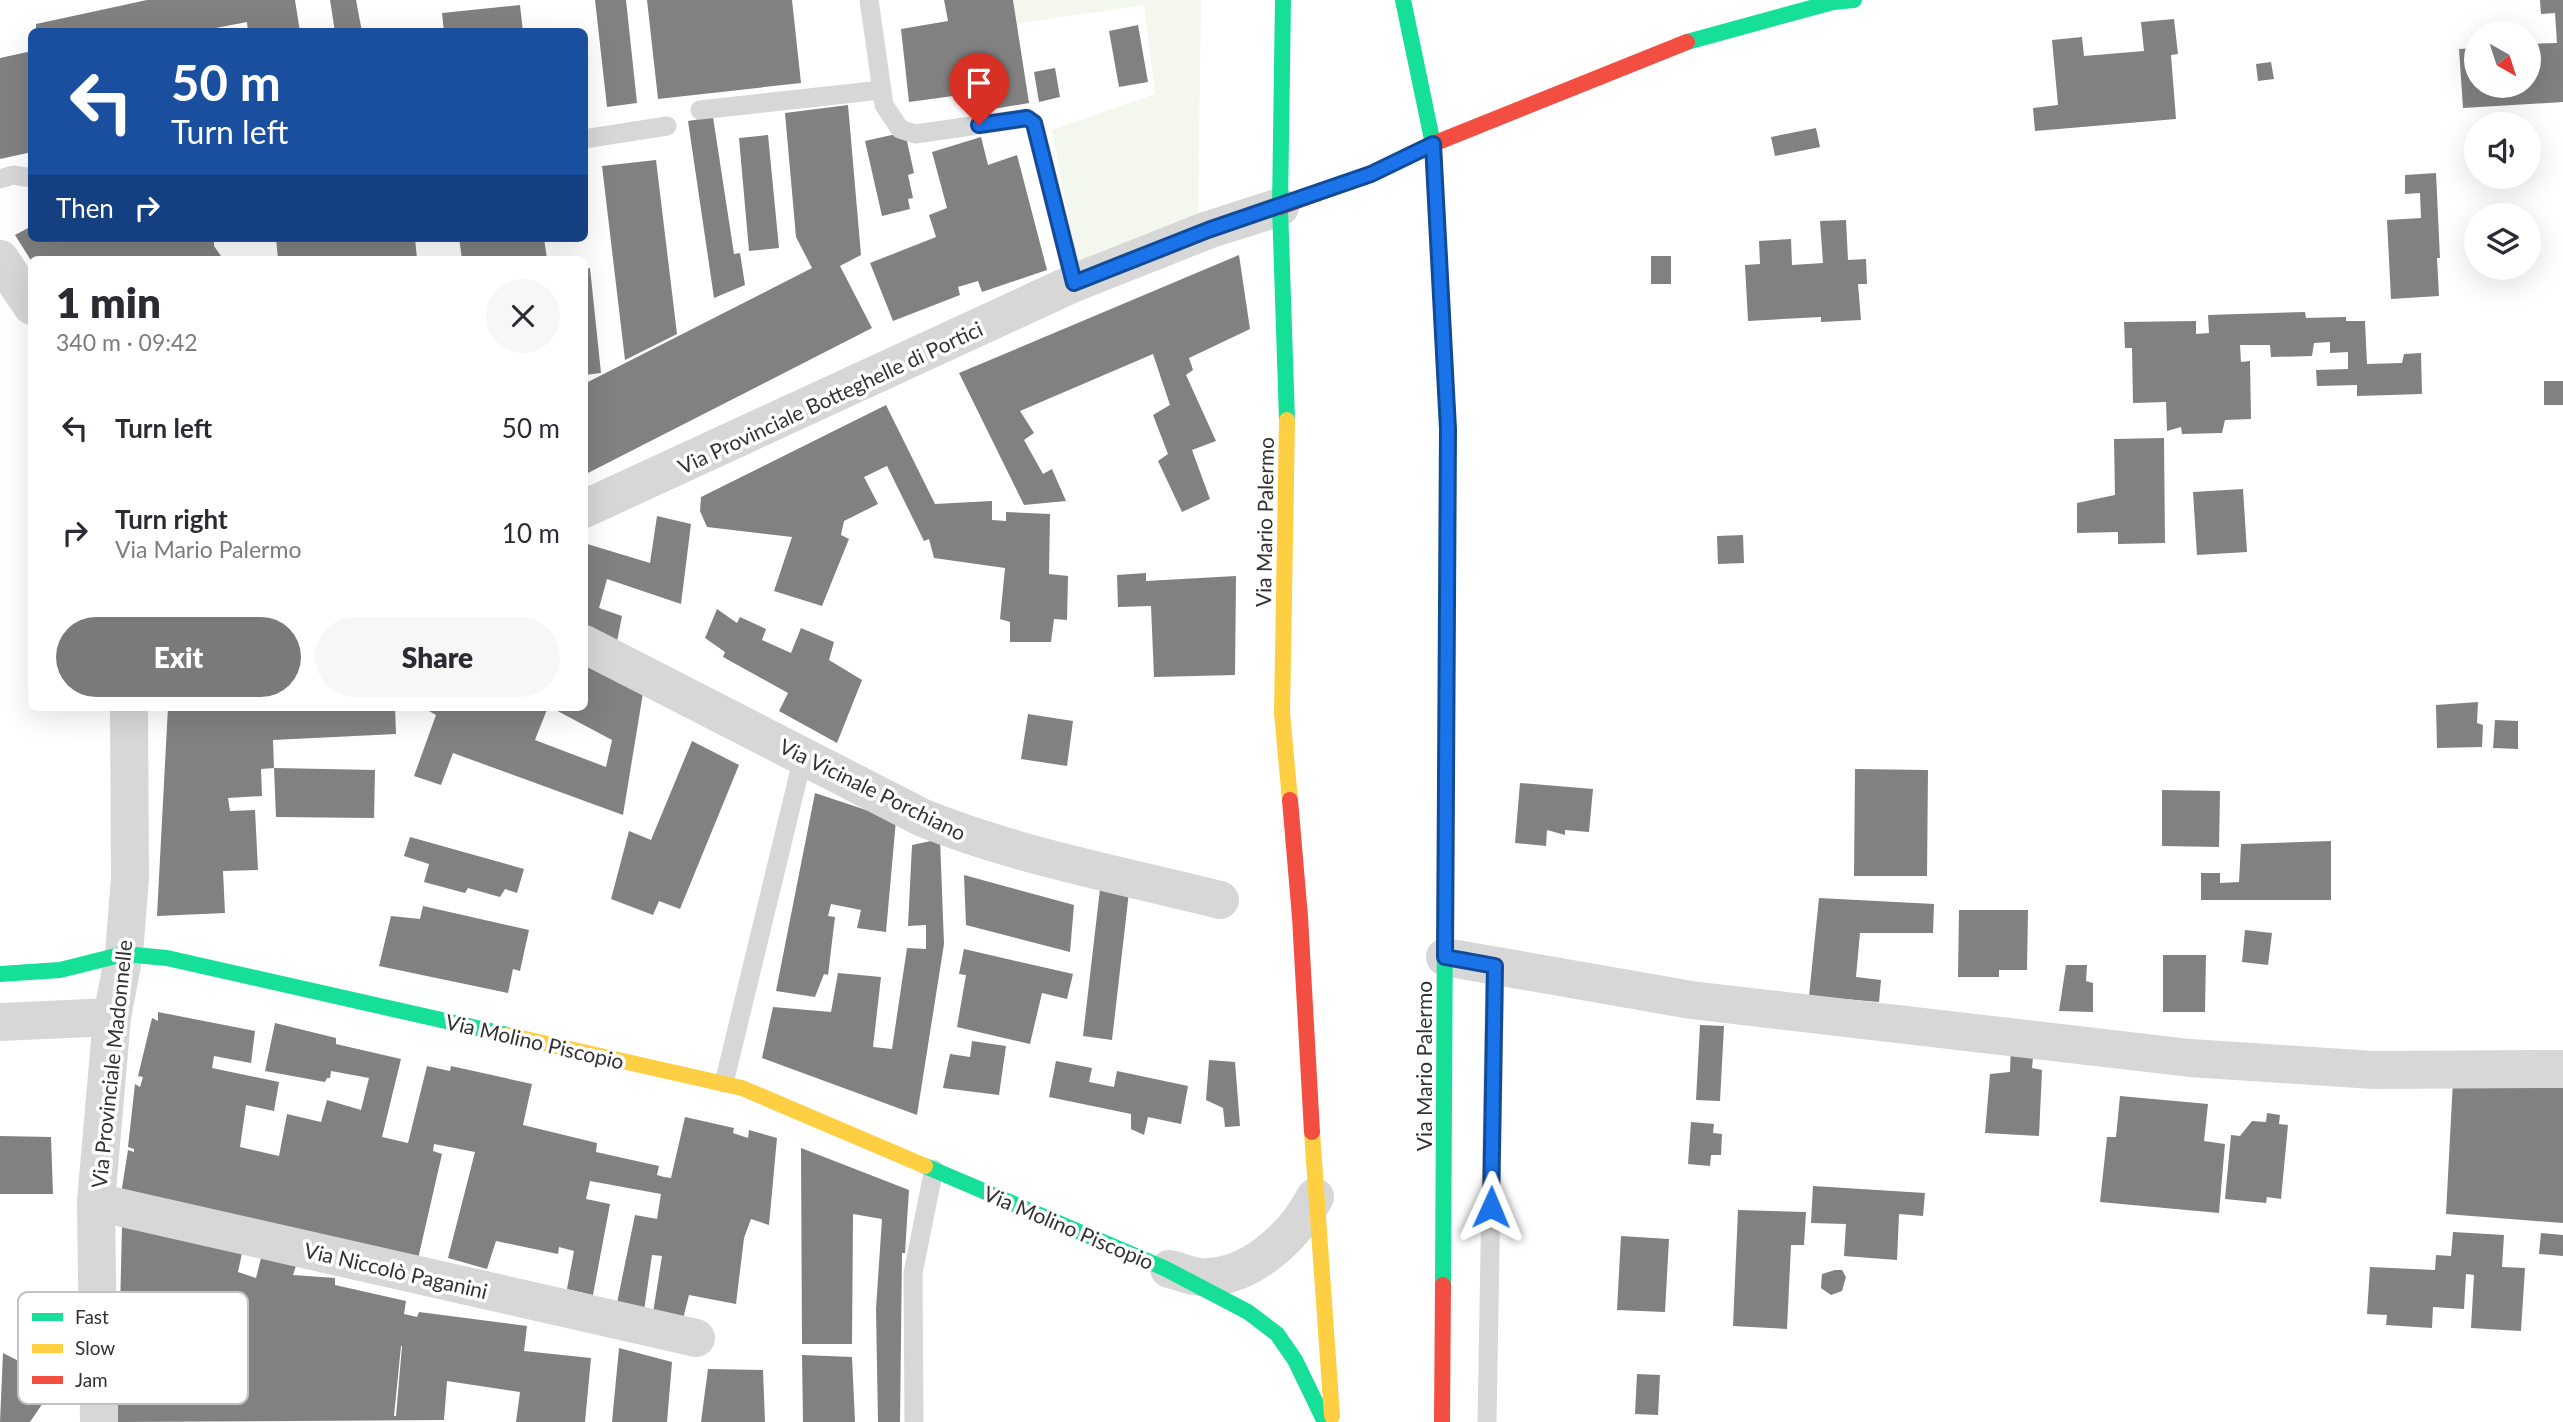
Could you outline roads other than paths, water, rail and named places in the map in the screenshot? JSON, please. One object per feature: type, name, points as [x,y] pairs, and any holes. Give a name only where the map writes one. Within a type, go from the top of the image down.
[{"type":"street","name":"Via Mario Palermo","points":[[1283,0],[1280,207],[1288,385],[1282,713],[1300,917],[1315,1197],[1333,1422]]},
{"type":"street","name":"Via Mario Palermo","points":[[1403,0],[1433,144],[1448,429],[1442,1422]]},
{"type":"street","points":[[1280,207],[1371,174],[1433,144],[1674,46],[1833,2],[1854,0]]},
{"type":"street","name":"Via Provinciale Botteghelle di Portici","points":[[588,507],[1074,283],[1208,230],[1280,207]]},
{"type":"street","points":[[0,259],[28,300]]},
{"type":"street","name":"Via Vicinale Porchiano","points":[[588,646],[803,757],[956,831],[995,844],[1220,900]]},
{"type":"street","name":"Via Provinciale Madonnelle","points":[[97,1292],[96,1202],[112,1017],[124,954],[130,878],[129,711]]},
{"type":"street","name":"Via Molino Piscopio","points":[[0,974],[60,970],[124,954],[167,958],[724,1083],[934,1169],[1164,1268],[1248,1312],[1277,1334],[1313,1392],[1325,1422]]},
{"type":"street","points":[[1445,957],[1691,1000],[2190,1058],[2374,1070],[2563,1069]]},
{"type":"street","points":[[0,1022],[112,1017]]},
{"type":"street","name":"Via Molino Piscopio","points":[[1164,1268],[1201,1277],[1232,1272],[1272,1250],[1302,1223],[1315,1197]]},
{"type":"street","name":"Via Niccolò Paganini","points":[[96,1202],[696,1338]]},
{"type":"street","name":"Via Provinciale Madonnelle","points":[[99,1404],[99,1422]]},
{"type":"lane","points":[[869,0],[884,105],[900,129],[915,134],[1027,118],[1034,123],[1074,283]]},
{"type":"lane","points":[[700,110],[881,90]]},
{"type":"lane","points":[[588,138],[667,126]]},
{"type":"lane","points":[[0,179],[13,175],[28,177]]},
{"type":"lane","points":[[724,1083],[803,757]]},
{"type":"lane","points":[[1487,1422],[1495,966]]},
{"type":"lane","points":[[914,1422],[913,1273],[934,1169]]}]
